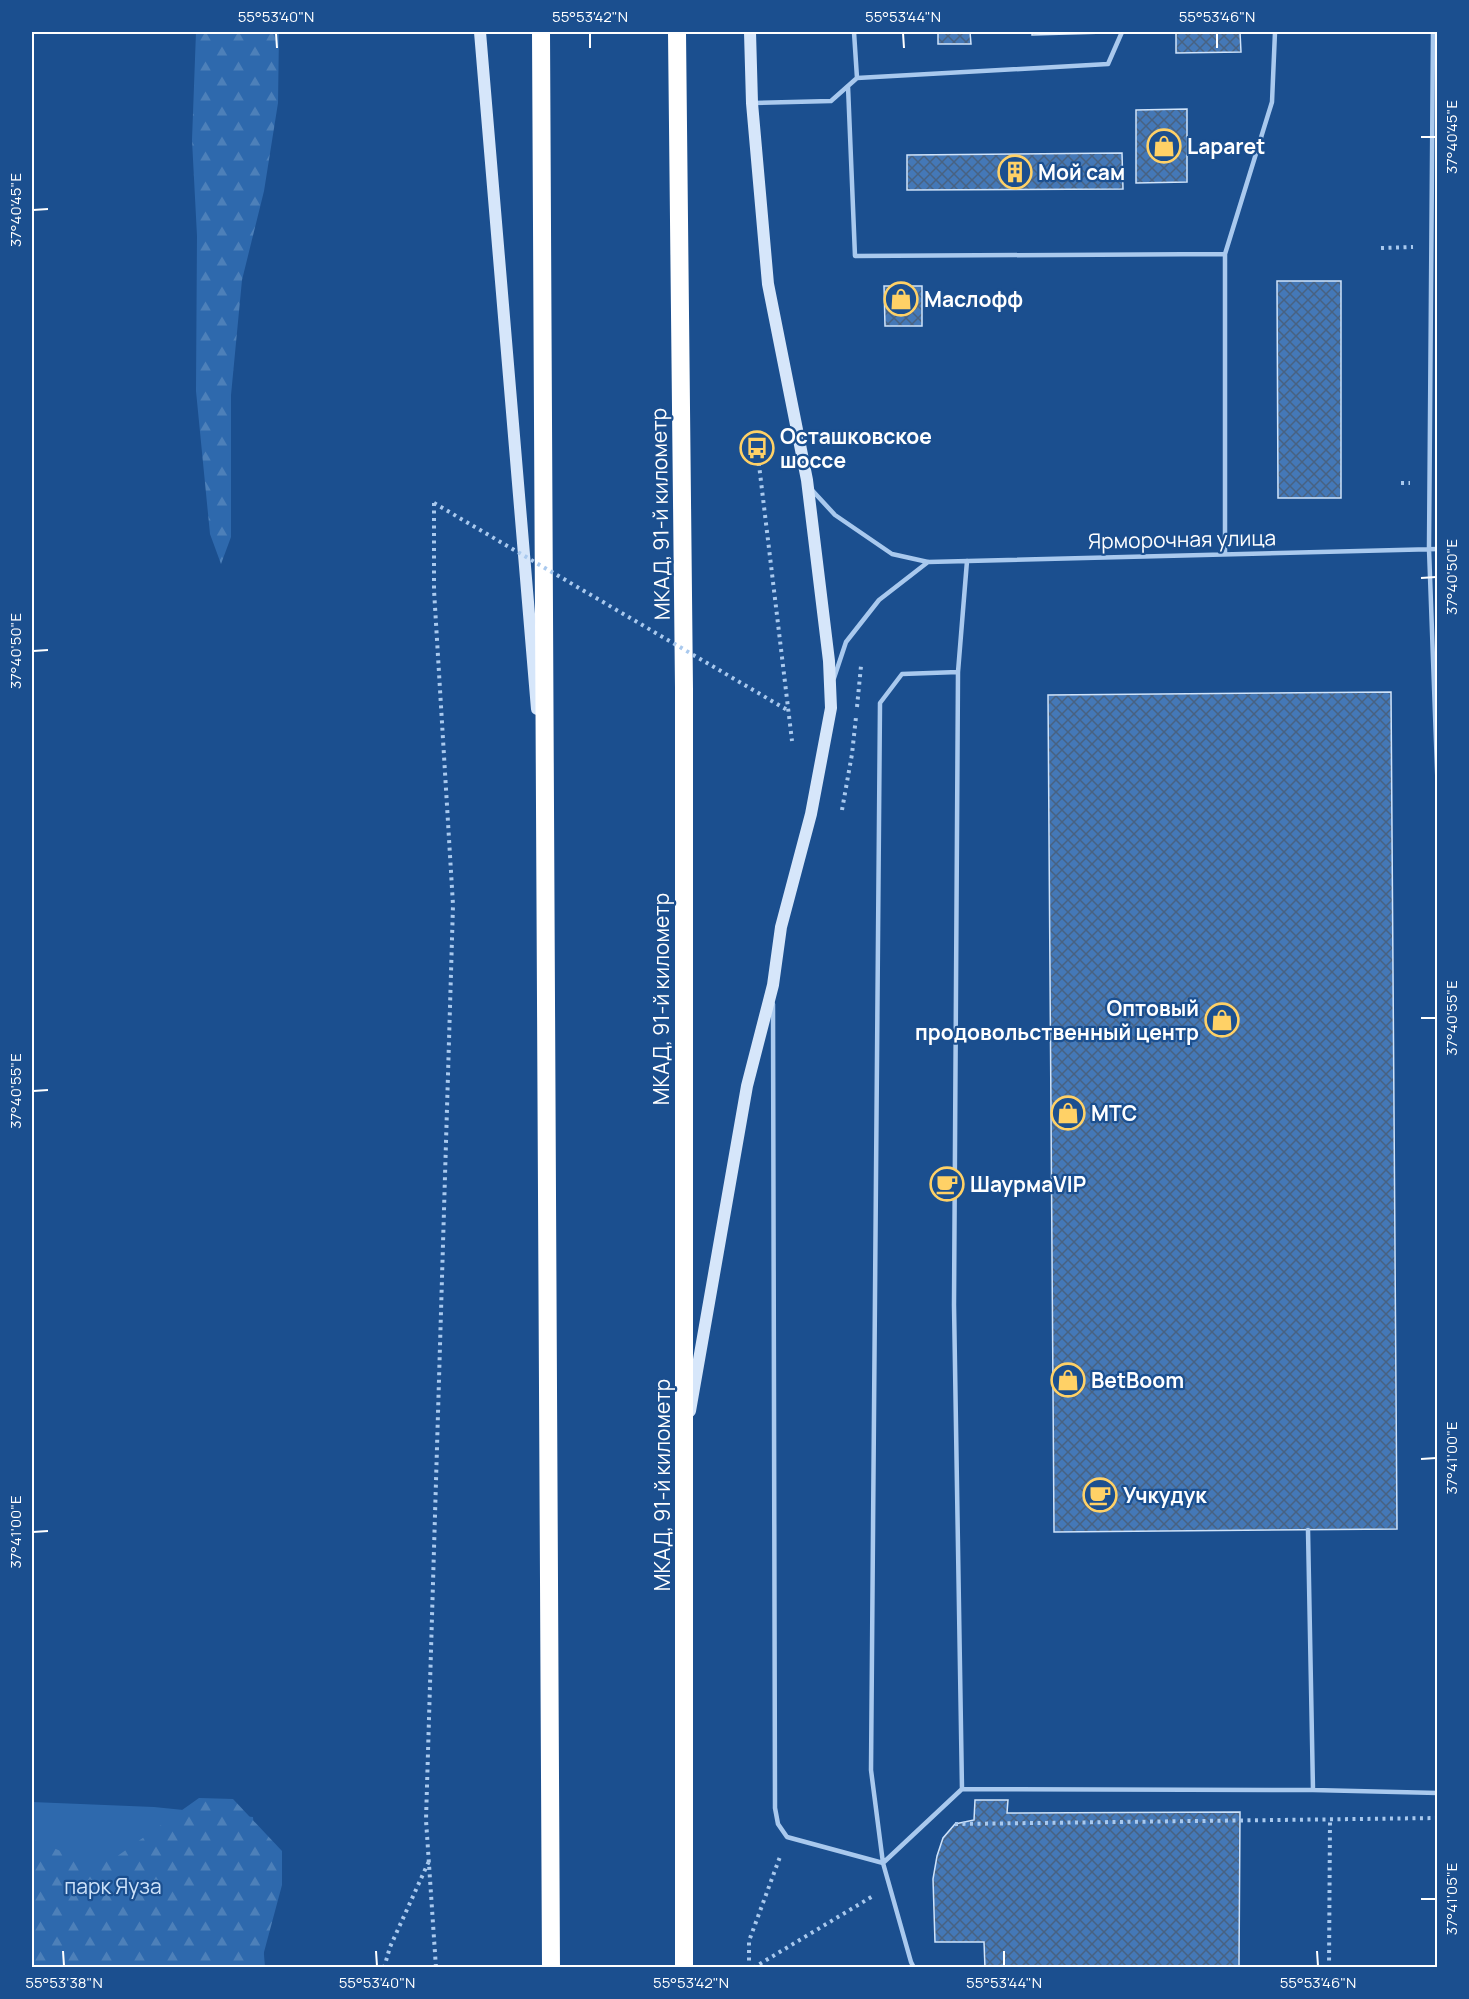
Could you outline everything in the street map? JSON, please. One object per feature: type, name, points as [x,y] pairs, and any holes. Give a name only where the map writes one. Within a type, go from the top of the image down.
[{"type":"highway","points":[[541,32],[551,1968]]},
{"type":"highway","name":"МКАД, 91-й километр","points":[[677,32],[684,688],[684,1968]]},
{"type":"main road","points":[[480,32],[546,809]]},
{"type":"main road","points":[[684,1447],[747,1086],[773,985],[782,927],[811,814],[831,708],[829,661],[807,485],[768,284],[752,103],[750,32]]},
{"type":"lane","points":[[854,32],[857,78]]},
{"type":"lane","points":[[752,103],[831,101],[857,78],[1108,64],[1122,32]]},
{"type":"lane","points":[[1225,554],[1225,254],[1272,102],[1275,32]]},
{"type":"lane","points":[[1433,32],[1429,549],[1436,691],[1437,796]]},
{"type":"lane","points":[[848,86],[855,256],[1225,254]]},
{"type":"lane","name":"Ярморочная улица","points":[[807,485],[835,515],[892,554],[928,562],[1437,549]]},
{"type":"lane","points":[[962,1789],[954,1305],[958,672],[967,561]]},
{"type":"lane","points":[[831,690],[846,642],[879,600],[928,562]]},
{"type":"lane","points":[[914,1968],[883,1863],[871,1770],[880,703],[902,674],[958,672]]},
{"type":"lane","points":[[773,985],[775,1808],[778,1824],[787,1837],[883,1863]]},
{"type":"lane","points":[[1308,1530],[1313,1790]]},
{"type":"lane","points":[[883,1863],[962,1789],[1313,1790],[1437,1793]]},
{"type":"path","points":[[436,1968],[426,1820],[453,905],[434,590],[434,503],[789,711],[792,741],[757,448]]},
{"type":"path","points":[[954,1824],[1437,1818]]},
{"type":"path","points":[[1329,1968],[1330,1820]]},
{"type":"path","points":[[787,1837],[749,1941],[751,1968],[889,1887]]},
{"type":"path","points":[[384,1968],[390,1947],[429,1860]]},
{"type":"green space","points":[[196,32],[279,32],[278,103],[264,191],[242,280],[231,395],[231,537],[221,564],[210,534],[196,391],[197,236],[192,140]]},
{"type":"green space","name":"парк Яуза","points":[[199,1798],[233,1799],[282,1851],[282,1885],[260,1967],[32,1967],[32,1839],[82,1860],[116,1857]]},
{"type":"green space","name":"парк Яуза","points":[[32,1802],[154,1807],[253,1817],[265,1967],[32,1968]]},
{"type":"building","points":[[938,32],[970,32],[971,44],[938,44]]},
{"type":"building","points":[[1032,32],[1105,32],[1105,33],[1032,35]]},
{"type":"building","points":[[1176,32],[1240,32],[1241,52],[1176,53]]},
{"type":"building","points":[[1187,109],[1187,182],[1136,183],[1136,110]]},
{"type":"building","name":"Мой сам","points":[[1122,153],[1123,189],[907,190],[907,155]]},
{"type":"building","points":[[1277,281],[1341,281],[1341,498],[1278,498]]},
{"type":"building","points":[[884,286],[922,286],[922,326],[885,326]]},
{"type":"building","name":"Оптовый продовольственный центр","points":[[1391,692],[1397,1529],[1054,1532],[1048,695]]},
{"type":"building","points":[[975,1800],[1008,1800],[1007,1813],[1240,1812],[1239,1968],[985,1968],[984,1942],[935,1942],[933,1879],[937,1856],[943,1838],[955,1824],[974,1820]]},
{"type":"place","name":"Laparet","points":[[1164,146]]},
{"type":"place","name":"Мой сам","points":[[1015,172]]},
{"type":"place","name":"Маслофф","points":[[901,299]]},
{"type":"place","name":"Осташковское шоссе","points":[[757,448]]},
{"type":"place","name":"Оптовый продовольственный центр","points":[[1222,1020]]},
{"type":"place","name":"МТС","points":[[1068,1113]]},
{"type":"place","name":"ШаурмаVIP","points":[[947,1184]]},
{"type":"place","name":"BetBoom","points":[[1068,1380]]},
{"type":"place","name":"Учкудук","points":[[1100,1495]]}]
